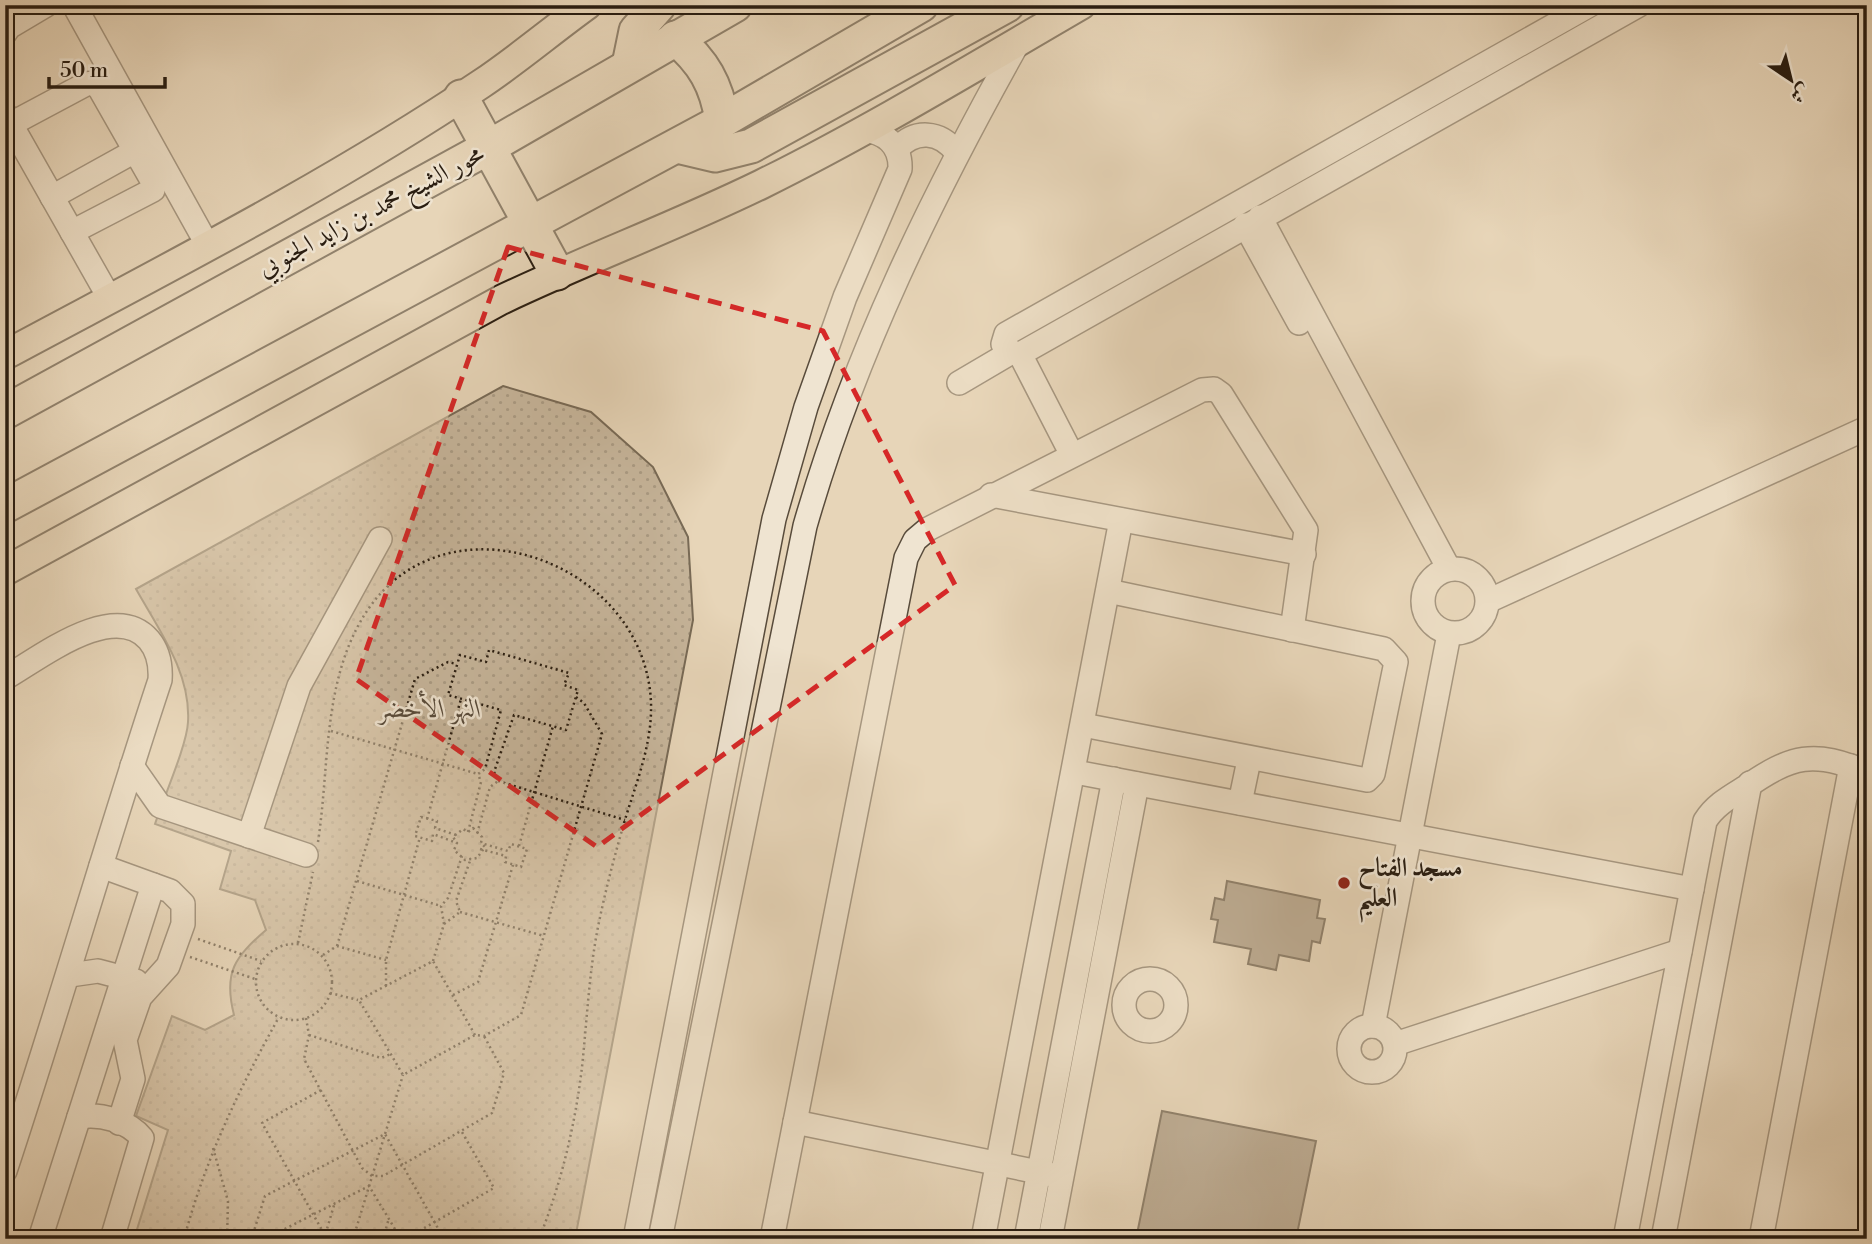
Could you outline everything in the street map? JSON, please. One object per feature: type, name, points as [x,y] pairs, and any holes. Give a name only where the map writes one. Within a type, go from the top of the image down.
[{"type":"highway","points":[[629,65],[636,31],[659,5]]},
{"type":"highway","name":"محور الشيخ محمد بن زايد الجنوبي","points":[[5,412],[489,147],[734,5]]},
{"type":"highway","points":[[5,506],[677,146],[921,5]]},
{"type":"highway","points":[[677,146],[715,155],[751,146],[1007,5]]},
{"type":"highway","points":[[675,38],[691,51],[708,74],[719,102],[722,121]]},
{"type":"highway","points":[[461,97],[557,273]]},
{"type":"main road","points":[[8,349],[110,299],[208,246],[401,135],[461,97],[587,5]]},
{"type":"main road","points":[[5,571],[489,307],[557,273],[686,221],[863,130],[1081,5]]},
{"type":"street","points":[[7,29],[46,5]]},
{"type":"street","points":[[74,5],[208,246]]},
{"type":"street","points":[[1072,455],[1015,353],[1003,344],[1006,334],[1590,5]]},
{"type":"street","points":[[960,383],[1639,5]]},
{"type":"street","points":[[660,1239],[805,526],[830,446],[919,227],[956,152],[1019,41]]},
{"type":"street","points":[[72,232],[151,193],[153,182],[94,83],[86,84],[8,119],[52,197],[110,299]]},
{"type":"street","points":[[1450,84],[1461,104]]},
{"type":"street","points":[[635,1239],[774,519],[806,407],[845,296],[900,169],[897,149],[883,135],[863,130]]},
{"type":"street","points":[[897,149],[910,138],[927,134],[944,140],[956,152]]},
{"type":"street","points":[[52,197],[135,151]]},
{"type":"street","points":[[1252,221],[1443,572]]},
{"type":"street","points":[[772,1239],[906,558],[915,540],[928,529],[992,495],[1202,390],[1214,389],[1221,394],[1301,519],[1307,539],[1292,630]]},
{"type":"street","points":[[1488,601],[1867,428]]},
{"type":"street","points":[[992,495],[1304,554]]},
{"type":"street","points":[[983,1239],[1075,772],[1121,520]]},
{"type":"street","points":[[249,836],[299,686],[380,539]]},
{"type":"street","points":[[1463,570],[1476,576],[1485,587],[1488,601],[1485,615],[1476,626],[1464,633],[1449,634],[1435,628],[1422,600],[1427,585],[1443,572],[1463,570]]},
{"type":"street","points":[[1083,725],[1248,760],[1367,780],[1373,774],[1396,662],[1384,649],[1108,591]]},
{"type":"street","points":[[5,678],[101,626],[125,625],[146,636],[158,657],[160,680],[101,866],[70,975],[5,1171]]},
{"type":"street","points":[[1373,1026],[1449,634]]},
{"type":"street","points":[[1625,1239],[1705,821],[1713,808],[1778,765],[1792,759],[1809,759],[1862,768],[1761,1239]]},
{"type":"street","points":[[1240,803],[1248,760]]},
{"type":"street","points":[[132,765],[160,807]]},
{"type":"street","points":[[1075,772],[1692,889]]},
{"type":"street","points":[[1026,1239],[1115,779]]},
{"type":"street","points":[[1663,1239],[1750,783]]},
{"type":"street","points":[[1050,1239],[1137,784]]},
{"type":"street","points":[[116,818],[160,807],[312,857]]},
{"type":"street","points":[[101,866],[170,891],[183,904],[184,915],[168,966],[140,997],[125,1040],[133,1079],[119,1123]]},
{"type":"street","points":[[40,1239],[153,885]]},
{"type":"street","points":[[1395,1045],[1681,951]]},
{"type":"street","points":[[70,975],[98,971],[138,982],[157,980]]},
{"type":"street","points":[[1073,993],[1124,1003]]},
{"type":"street","points":[[1373,1026],[1383,1029],[1395,1045],[1395,1055],[1382,1071],[1361,1070],[1353,1063],[1350,1043],[1355,1034],[1373,1026]]},
{"type":"street","points":[[79,1117],[94,1115],[119,1123],[137,1132],[142,1144],[112,1239]]},
{"type":"street","points":[[795,1122],[1062,1177]]},
{"type":"path","points":[[299,943],[336,685],[349,646],[371,606],[393,583],[420,566],[468,551],[506,551],[544,559],[578,576],[602,595],[632,635],[646,671],[652,709],[649,742],[625,820],[597,930],[571,1133],[556,1192],[539,1239]]},
{"type":"path","points":[[478,774],[485,769],[501,710],[448,695],[460,655],[486,662],[489,650],[569,673],[564,685],[578,690],[566,730],[514,715],[494,772],[498,781],[625,820]]},
{"type":"path","points":[[322,955],[337,946],[415,679],[448,662],[457,664]]},
{"type":"path","points":[[353,1239],[403,1075],[475,1034],[484,1036],[521,1015],[602,734],[584,703],[576,697]]},
{"type":"path","points":[[427,818],[461,699]]},
{"type":"path","points":[[519,846],[553,726]]},
{"type":"path","points":[[331,730],[478,774]]},
{"type":"path","points":[[468,832],[481,782],[478,774]]},
{"type":"path","points":[[477,834],[490,787],[498,781]]},
{"type":"path","points":[[456,835],[435,828],[437,821],[421,817],[415,836],[432,841],[433,834],[457,843]]},
{"type":"path","points":[[468,832],[473,828],[482,837],[481,843]]},
{"type":"path","points":[[457,843],[453,837],[463,829],[468,832]]},
{"type":"path","points":[[386,986],[386,960],[420,837]]},
{"type":"path","points":[[457,843],[454,850],[464,860],[477,858],[480,849],[485,847],[481,843]]},
{"type":"path","points":[[480,849],[506,856],[505,862],[521,867],[527,849],[511,844],[508,851],[481,843]]},
{"type":"path","points":[[441,906],[448,898],[462,856]]},
{"type":"path","points":[[460,912],[456,901],[471,857]]},
{"type":"path","points":[[453,995],[478,982],[513,865]]},
{"type":"path","points":[[356,881],[441,906]]},
{"type":"path","points":[[330,993],[359,1000],[433,961],[444,924],[441,906]]},
{"type":"path","points":[[460,912],[544,936]]},
{"type":"path","points":[[444,924],[460,912]]},
{"type":"path","points":[[177,942],[261,961]]},
{"type":"path","points":[[177,942],[255,979]]},
{"type":"path","points":[[299,943],[322,955],[330,969],[330,993],[321,1009],[306,1018],[279,1017],[264,1006],[255,979],[261,961],[273,949],[299,943]]},
{"type":"path","points":[[337,946],[386,960]]},
{"type":"path","points":[[433,961],[475,1034]]},
{"type":"path","points":[[359,1000],[403,1075]]},
{"type":"path","points":[[184,1239],[213,1148],[250,1069],[279,1017]]},
{"type":"path","points":[[306,1018],[309,1035],[304,1059],[362,1168],[372,1177]]},
{"type":"path","points":[[309,1035],[381,1058],[391,1054]]},
{"type":"path","points":[[372,1177],[383,1175],[492,1113],[504,1073],[484,1036]]},
{"type":"path","points":[[321,1090],[262,1124],[325,1237]]},
{"type":"path","points":[[369,1186],[403,1239],[494,1188],[461,1130]]},
{"type":"path","points":[[256,1239],[253,1234],[265,1196],[385,1134]]},
{"type":"path","points":[[385,1134],[444,1239]]},
{"type":"path","points":[[213,1148],[228,1201],[227,1239]]},
{"type":"path","points":[[265,1239],[369,1186]]},
{"type":"path","points":[[325,1237],[335,1202]]},
{"type":"path","points":[[383,1239],[390,1218]]},
{"type":"highlighted area","points":[[508,247],[823,331],[955,585],[597,847],[356,679]]},
{"type":"green space","name":"النهر الأخضر","points":[[503,386],[591,412],[653,467],[688,537],[693,620],[575,1239],[134,1239],[168,1130],[136,1116],[172,1016],[205,1030],[234,1015],[230,987],[234,967],[239,957],[266,930],[255,900],[220,889],[231,851],[155,824],[184,744],[188,704],[172,652],[136,589]]},
{"type":"building","points":[[1227,881],[1320,900],[1317,918],[1325,919],[1320,943],[1312,941],[1309,961],[1279,955],[1276,970],[1248,964],[1251,949],[1214,942],[1218,920],[1211,919],[1215,898],[1224,900]]},
{"type":"building","points":[[1162,1111],[1316,1141],[1296,1239],[1136,1239]]},
{"type":"place","name":"مسجد الفتاح العليم","points":[[1344,883]]}]
